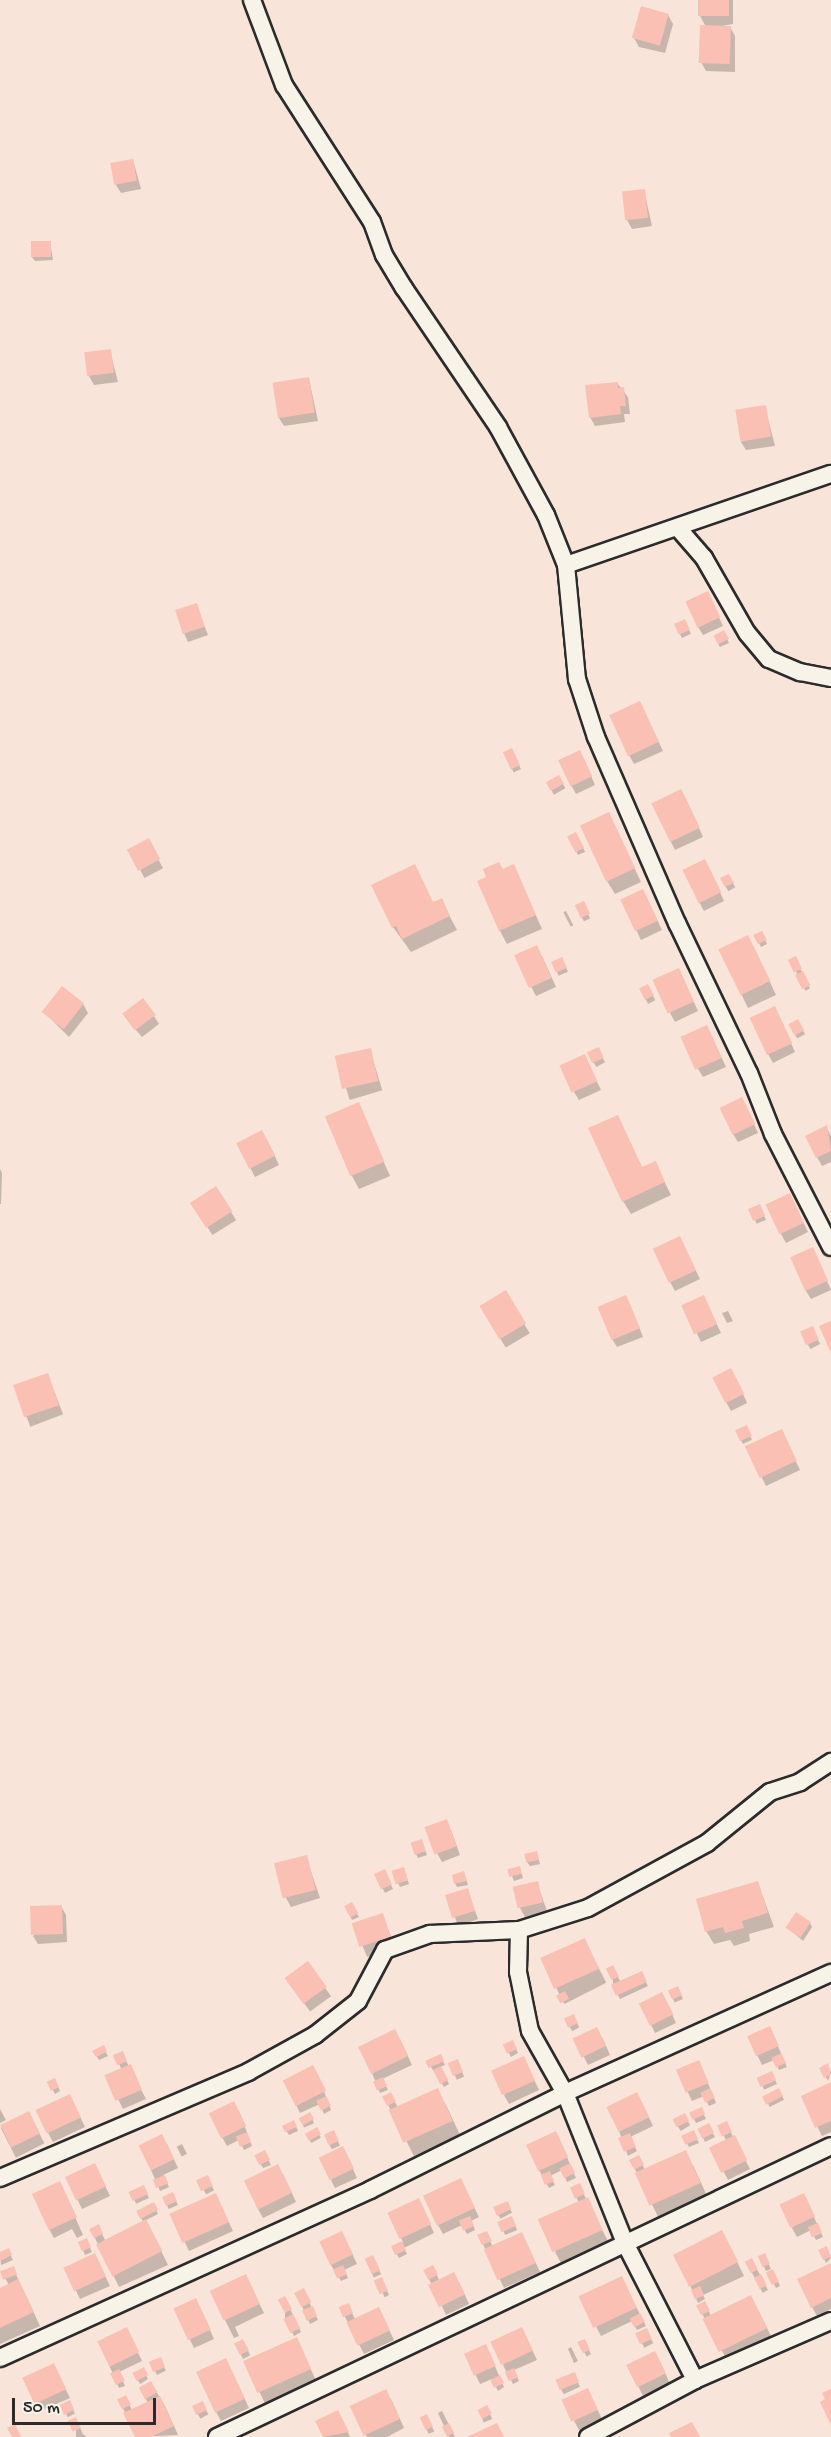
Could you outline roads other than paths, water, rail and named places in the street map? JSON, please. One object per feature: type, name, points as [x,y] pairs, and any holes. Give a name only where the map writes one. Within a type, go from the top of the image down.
[{"type":"street","points":[[252,0],[284,86],[372,222],[384,255],[498,427],[538,499],[566,565],[577,679],[596,737],[677,924],[749,1073],[773,1134],[831,1246]]},
{"type":"street","points":[[566,565],[831,474]]},
{"type":"street","points":[[678,528],[704,558],[747,633],[769,658],[800,672],[831,678]]},
{"type":"street","points":[[0,2178],[248,2072],[315,2035],[358,2001],[385,1950],[430,1934],[519,1930],[588,1908],[664,1869],[744,1817],[770,1792],[800,1782],[831,1762]]},
{"type":"street","points":[[519,1930],[518,1972],[531,2031],[565,2093],[625,2243],[695,2380]]},
{"type":"street","points":[[0,2358],[370,2190],[565,2093],[831,1973]]},
{"type":"street","points":[[218,2437],[831,2146]]},
{"type":"street","points":[[588,2437],[695,2380],[831,2321]]}]
